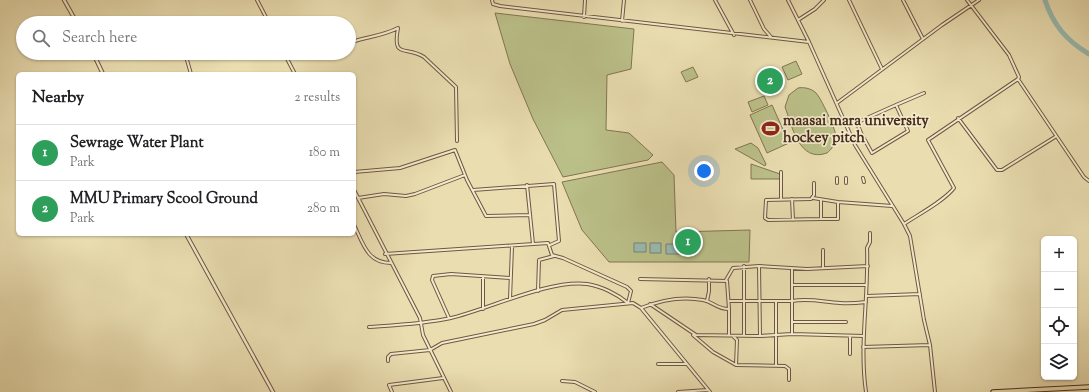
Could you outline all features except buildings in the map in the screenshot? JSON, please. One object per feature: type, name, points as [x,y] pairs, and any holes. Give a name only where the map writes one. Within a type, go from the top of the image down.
[{"type":"highway","points":[[993,392],[1036,391],[1089,387]]},
{"type":"street","points":[[64,0],[73,16]]},
{"type":"street","points":[[257,0],[265,16]]},
{"type":"street","points":[[492,0],[493,4],[500,6],[584,17],[809,42]]},
{"type":"street","points":[[584,17],[585,0]]},
{"type":"street","points":[[622,21],[624,0]]},
{"type":"street","points":[[716,0],[734,34]]},
{"type":"street","points":[[750,0],[764,29],[772,38]]},
{"type":"street","points":[[788,0],[809,42],[854,142],[904,224],[913,248],[930,345],[935,392]]},
{"type":"street","points":[[798,20],[816,9],[824,0]]},
{"type":"street","points":[[849,0],[882,69]]},
{"type":"street","points":[[903,0],[923,39]]},
{"type":"street","points":[[967,0],[1009,55],[1019,77],[1018,79],[1084,178],[1089,181]]},
{"type":"street","points":[[837,103],[923,39],[979,0]]},
{"type":"street","points":[[356,40],[392,32],[398,28],[396,39],[397,47],[401,50],[418,53],[424,57],[456,87],[458,141]]},
{"type":"street","points":[[96,60],[102,72]]},
{"type":"street","points":[[187,60],[190,72]]},
{"type":"street","points":[[288,60],[294,72]]},
{"type":"street","points":[[904,224],[942,198],[948,196],[954,188],[928,140],[958,118],[1018,79]]},
{"type":"street","points":[[896,105],[908,131],[872,153],[858,126],[858,122],[896,105],[924,93]]},
{"type":"street","points":[[958,118],[997,170],[1002,170],[1055,136]]},
{"type":"street","points":[[854,142],[862,134]]},
{"type":"street","points":[[356,172],[400,168],[455,150],[465,175],[486,216],[530,215]]},
{"type":"street","points":[[781,172],[781,199]]},
{"type":"street","points":[[358,198],[384,194],[406,196],[465,175]]},
{"type":"street","points":[[837,178],[837,183]]},
{"type":"street","points":[[846,178],[846,183]]},
{"type":"street","points":[[863,178],[864,182]]},
{"type":"street","points":[[813,198],[814,183]]},
{"type":"street","points":[[386,254],[533,244],[550,245],[559,241],[554,184],[473,190]]},
{"type":"street","points":[[527,185],[533,244]]},
{"type":"street","points":[[356,194],[420,318],[423,335],[451,392]]},
{"type":"street","points":[[838,202],[838,219],[765,220],[765,201],[781,199],[813,198],[838,202],[892,206]]},
{"type":"street","points":[[792,199],[793,220]]},
{"type":"street","points":[[821,200],[821,219]]},
{"type":"street","points":[[356,229],[371,258],[382,263],[391,264]]},
{"type":"street","points":[[866,392],[863,347],[867,296],[867,248],[870,233]]},
{"type":"street","points":[[187,236],[273,392]]},
{"type":"street","points":[[550,245],[554,256]]},
{"type":"street","points":[[510,299],[512,246]]},
{"type":"street","points":[[823,250],[824,269]]},
{"type":"street","points":[[538,291],[539,260],[554,256],[563,258],[627,287],[631,291],[628,303]]},
{"type":"street","points":[[744,266],[744,335]]},
{"type":"street","points":[[729,335],[730,310],[728,282],[726,280],[732,268],[759,266],[824,269],[868,266]]},
{"type":"street","points":[[759,266],[761,301],[760,336]]},
{"type":"street","points":[[792,268],[792,334]]},
{"type":"street","points":[[449,318],[432,280],[433,276],[451,274],[510,278]]},
{"type":"street","points":[[483,277],[483,309]]},
{"type":"street","points":[[640,279],[726,280]]},
{"type":"street","points":[[707,301],[709,280]]},
{"type":"street","points":[[370,327],[420,324],[483,309],[538,291],[584,284],[618,295],[628,303]]},
{"type":"street","points":[[792,284],[867,284]]},
{"type":"street","points":[[867,296],[920,294]]},
{"type":"street","points":[[641,308],[662,301],[678,299],[707,301],[720,309],[730,310]]},
{"type":"street","points":[[729,301],[792,301],[801,299],[829,300],[838,303],[866,302]]},
{"type":"street","points":[[776,301],[776,365]]},
{"type":"street","points":[[388,361],[388,357],[391,354],[430,350],[442,343],[534,324],[546,320],[562,310],[633,303],[641,308],[709,391]]},
{"type":"street","points":[[650,304],[662,311],[713,352],[736,365],[776,365],[788,367],[789,380]]},
{"type":"street","points":[[792,322],[846,322]]},
{"type":"street","points":[[692,334],[760,336],[792,334],[864,336]]},
{"type":"street","points":[[733,335],[737,340],[736,365]]},
{"type":"street","points":[[850,336],[850,354]]},
{"type":"street","points":[[863,347],[930,345]]},
{"type":"street","points":[[658,364],[686,364]]},
{"type":"street","points":[[392,392],[389,385],[443,378]]},
{"type":"street","points":[[562,381],[575,382],[594,392]]},
{"type":"street","points":[[678,392],[709,391]]},
{"type":"green space","points":[[495,13],[634,29],[631,69],[607,75],[606,130],[629,133],[653,155],[648,160],[563,177],[533,119],[510,64]]},
{"type":"green space","points":[[796,61],[802,74],[788,80],[782,67]]},
{"type":"green space","points":[[693,67],[698,77],[686,82],[681,72]]},
{"type":"green space","points":[[775,70],[783,85],[766,94],[758,77]]},
{"type":"green space","points":[[798,88],[807,88],[816,93],[831,120],[836,139],[831,150],[827,153],[817,155],[810,153],[803,148],[794,133],[785,107],[789,95]]},
{"type":"green space","points":[[764,96],[768,105],[752,112],[748,102]]},
{"type":"green space","name":"maasai mara university hockey pitch","points":[[772,105],[789,143],[767,153],[750,115]]},
{"type":"green space","points":[[751,143],[758,148],[766,164],[765,166],[735,149]]},
{"type":"green space","points":[[662,162],[674,175],[676,232],[750,230],[749,262],[609,262],[582,230],[562,182]]},
{"type":"green space","points":[[751,164],[780,174],[780,179],[751,179]]},
{"type":"water","points":[[634,243],[646,243],[646,252],[634,252]]},
{"type":"water","points":[[650,243],[661,243],[661,253],[650,253]]},
{"type":"water","points":[[666,244],[689,244],[689,254],[666,254]]},
{"type":"waterway","points":[[1045,0],[1052,17],[1062,32],[1074,44],[1089,54]]},
{"type":"place","name":"MMU Primary Scool Ground","points":[[770,81]]},
{"type":"place","name":"maasai mara university hockey pitch","points":[[770,129]]},
{"type":"place","name":"Sewrage Water Plant","points":[[688,242]]}]
